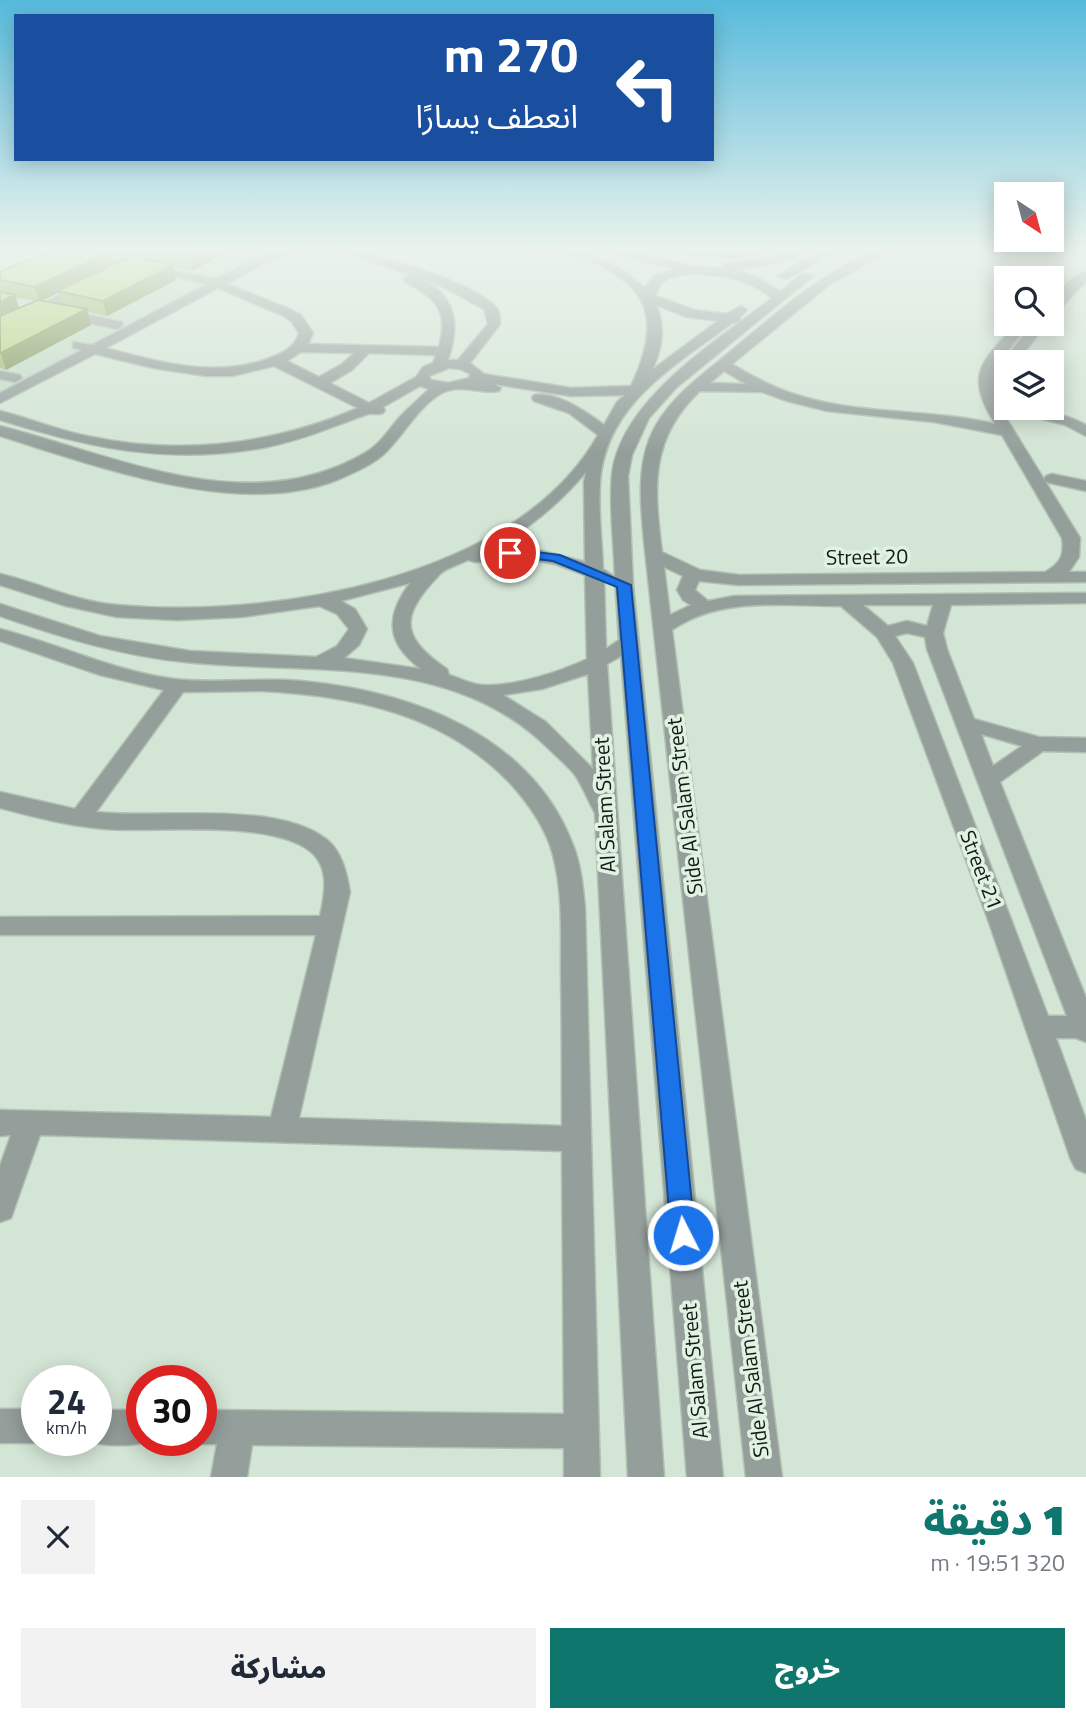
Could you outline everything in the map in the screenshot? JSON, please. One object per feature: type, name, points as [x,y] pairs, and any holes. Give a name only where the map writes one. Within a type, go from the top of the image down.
[{"type":"street","points":[[0,328],[26,316]]},
{"type":"street","points":[[76,316],[117,324]]},
{"type":"street","points":[[0,386],[7,377],[135,316]]},
{"type":"street","points":[[0,399],[151,316]]},
{"type":"street","points":[[292,316],[306,333],[299,348]]},
{"type":"street","points":[[451,316],[460,331]]},
{"type":"street","points":[[462,365],[491,330],[493,316]]},
{"type":"street","points":[[422,379],[439,388],[456,388],[475,380],[571,392],[636,390],[654,348],[654,316]]},
{"type":"street","points":[[716,316],[741,319]]},
{"type":"street","name":"Al Salam Street","points":[[646,1477],[598,663],[593,482],[602,439],[636,390],[745,316]]},
{"type":"street","name":"Side Al Salam Street","points":[[764,1477],[654,555],[649,466],[664,424],[682,392],[777,316]]},
{"type":"street","name":"Al Salam Street","points":[[705,1477],[624,585],[620,499],[624,455],[642,416],[682,392],[723,358],[741,319]]},
{"type":"street","points":[[460,331],[491,330]]},
{"type":"street","points":[[0,415],[88,441],[162,450],[270,441],[315,429],[369,408],[422,379],[425,371],[442,358],[460,331]]},
{"type":"street","points":[[977,405],[987,369],[1013,336]]},
{"type":"street","points":[[1019,350],[1030,336]]},
{"type":"street","points":[[78,345],[172,367],[213,372],[235,371],[275,361],[299,348],[366,349],[442,358],[474,369],[475,380]]},
{"type":"street","points":[[319,383],[347,367],[366,349]]},
{"type":"street","points":[[723,358],[762,389],[795,401],[834,409],[943,418],[994,416]]},
{"type":"street","points":[[275,361],[369,408],[407,418]]},
{"type":"street","points":[[461,560],[515,528],[550,503],[571,483],[602,439],[586,417],[560,403],[475,380]]},
{"type":"street","points":[[0,431],[146,474],[233,487],[260,488],[309,482],[353,467],[384,447],[407,418],[439,388]]},
{"type":"street","points":[[682,392],[762,389]]},
{"type":"street","points":[[943,418],[977,405],[994,410]]},
{"type":"street","points":[[1012,420],[1086,533]]},
{"type":"street","points":[[1012,420],[1072,538],[1072,556],[1067,565],[1049,577]]},
{"type":"street","points":[[1062,420],[1076,424],[1086,431]]},
{"type":"street","points":[[146,474],[140,471],[139,465],[151,454],[162,450]]},
{"type":"street","points":[[1052,479],[1083,494]]},
{"type":"street","points":[[2,576],[57,599],[115,611],[181,615],[250,611],[317,601],[461,560],[510,553],[556,557],[624,585]]},
{"type":"street","name":"Street 20","points":[[654,555],[696,575],[739,580],[1086,577]]},
{"type":"street","points":[[441,567],[415,586],[400,610],[401,636],[419,660],[451,679],[501,701],[545,730],[581,767],[606,811]]},
{"type":"street","points":[[696,575],[686,584],[686,590],[695,602],[704,606]]},
{"type":"street","points":[[884,633],[907,627],[934,633],[944,598]]},
{"type":"street","name":"Street 20","points":[[664,628],[682,614],[704,606],[734,601],[1086,598]]},
{"type":"street","name":"Street 21","points":[[844,599],[884,633],[903,663],[1086,1160]]},
{"type":"street","points":[[312,665],[336,657],[352,644],[358,629],[353,615],[339,605],[317,601]]},
{"type":"street","points":[[0,610],[92,640],[138,650],[188,657],[312,665],[360,665],[451,679]]},
{"type":"street","name":"Street 21","points":[[934,633],[937,649],[1085,1029]]},
{"type":"street","points":[[0,635],[104,672],[177,686],[261,684],[316,688],[369,696],[419,711],[468,735],[510,767],[543,807],[565,854],[573,908],[582,1477]]},
{"type":"street","points":[[476,690],[510,689],[542,684],[572,675],[598,663],[630,642]]},
{"type":"street","points":[[80,818],[177,686]]},
{"type":"street","points":[[966,723],[1039,744],[1086,744]]},
{"type":"street","points":[[988,780],[1039,744]]},
{"type":"street","points":[[0,800],[80,818],[257,826],[290,831],[317,844],[334,866],[338,892],[282,1130]]},
{"type":"street","points":[[0,926],[330,925]]},
{"type":"street","points":[[1038,1027],[1085,1029]]},
{"type":"street","points":[[0,1124],[30,1122],[577,1139]]},
{"type":"street","points":[[0,1208],[30,1122]]},
{"type":"street","points":[[0,1426],[21,1426]]},
{"type":"street","points":[[217,1427],[581,1431]]},
{"type":"street","points":[[229,1477],[237,1428]]},
{"type":"shaded area","points":[[0,316],[145,316],[0,392]]},
{"type":"building","points":[[0,316],[73,316],[0,353]]},
{"type":"route","points":[[510,553],[556,557],[624,585],[683,1235]]}]
